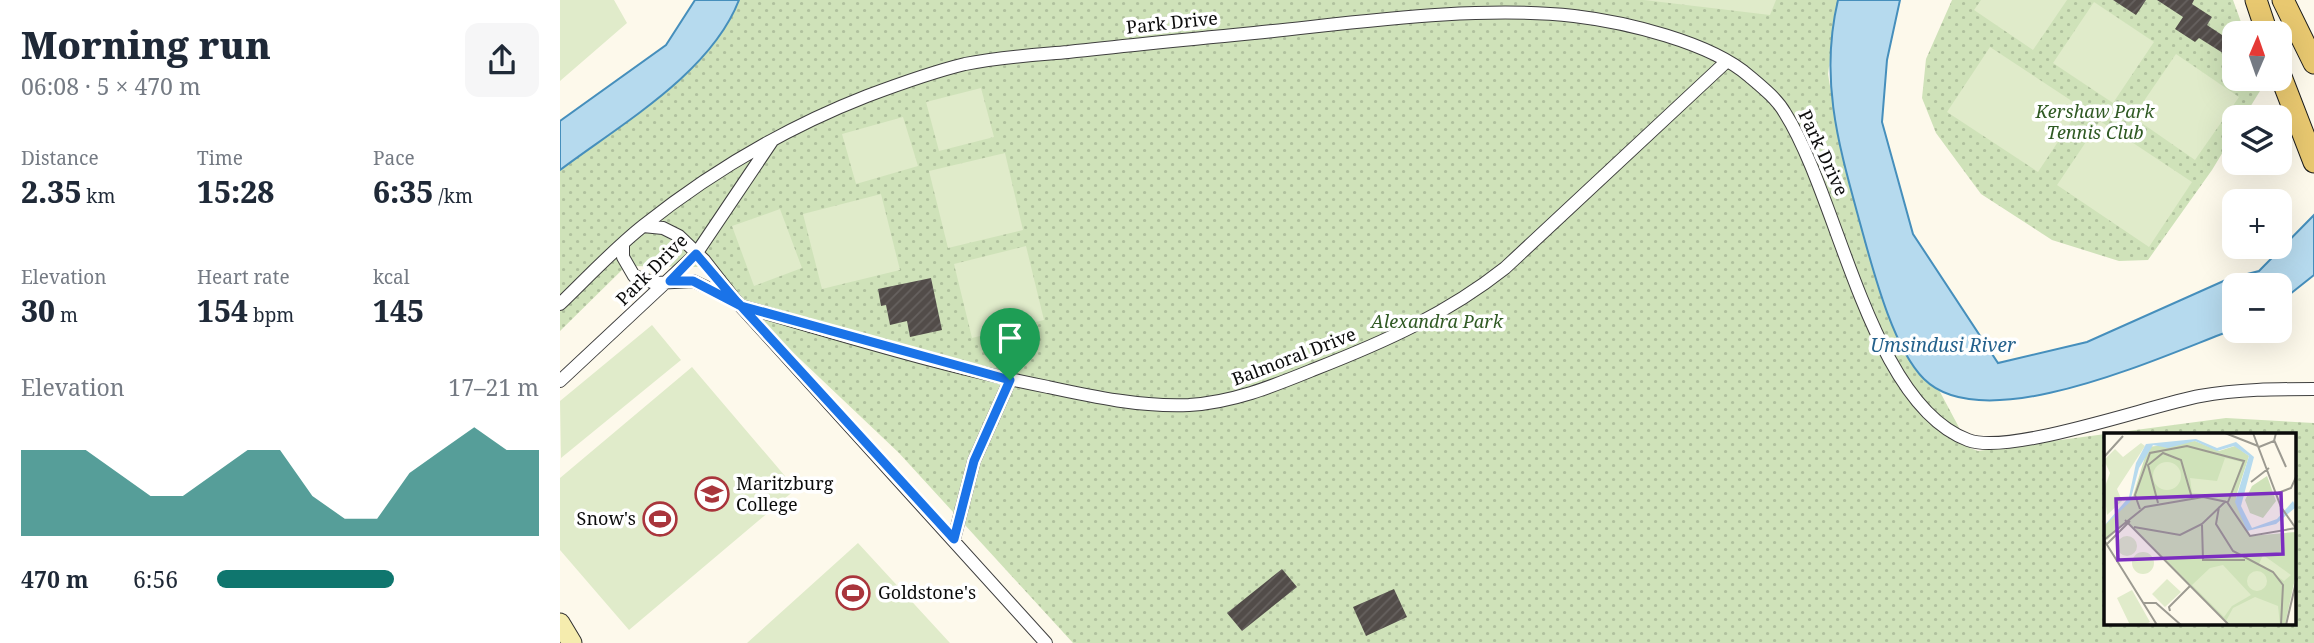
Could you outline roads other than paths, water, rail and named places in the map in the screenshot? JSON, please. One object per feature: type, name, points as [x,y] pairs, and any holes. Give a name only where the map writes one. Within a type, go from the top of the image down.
[{"type":"main road","points":[[2256,0],[2263,21]]},
{"type":"main road","points":[[2271,0],[2272,21]]},
{"type":"main road","points":[[2283,0],[2314,63]]},
{"type":"main road","points":[[2287,91],[2314,162]]},
{"type":"street","name":"Park Drive","points":[[560,304],[643,226],[728,165],[777,135],[865,97],[970,63],[1365,22],[1491,13],[1576,16],[1657,32],[1727,62],[1744,71],[1782,107],[1824,195],[1882,345],[1927,415],[1954,434],[1975,443],[1990,444],[2027,439],[2202,396],[2242,390],[2314,389]]},
{"type":"street","name":"Balmoral Drive","points":[[739,303],[1010,380],[1128,402],[1189,404],[1230,400],[1269,388],[1389,340],[1470,295],[1505,268],[1727,62]]},
{"type":"street","name":"Park Drive","points":[[560,381],[696,254],[777,135]]},
{"type":"street","points":[[643,226],[671,230],[696,254],[1046,643]]},
{"type":"street","points":[[623,244],[623,257],[634,276],[655,283],[693,281],[739,303]]},
{"type":"street","points":[[954,539],[974,461],[1010,380]]},
{"type":"street","points":[[560,623],[572,643]]},
{"type":"water","points":[[695,0],[739,0],[726,26],[708,51],[686,74],[636,115],[560,170],[560,121],[666,45]]},
{"type":"water","name":"Umsindusi River","points":[[1838,0],[1900,0],[1887,60],[1882,122],[1913,234],[1998,363],[2087,342],[2222,282],[2222,334],[2122,372],[2031,397],[1989,400],[1952,395],[1924,379],[1902,347],[1884,305],[1845,167],[1831,85],[1833,29]]},
{"type":"water","name":"Umsindusi River","points":[[2314,215],[2314,275],[2292,292],[2292,273],[2251,273],[2259,271],[2271,259],[2292,259],[2292,237]]},
{"type":"place","name":"Maritzburg College","points":[[712,494]]},
{"type":"place","name":"Snow's","points":[[660,519]]},
{"type":"place","name":"Goldstone's","points":[[853,593]]},
{"type":"park label","name":"Kershaw Park Tennis Club","points":[[2095,122]]},
{"type":"park label","name":"Alexandra Park","points":[[1437,322]]}]
